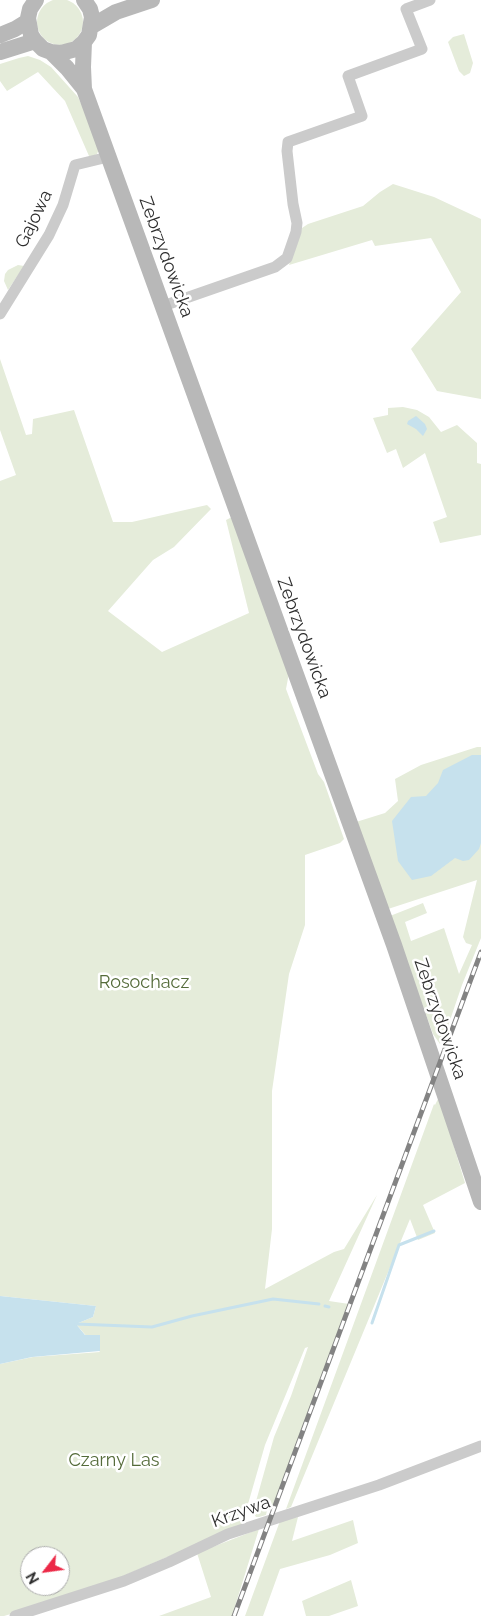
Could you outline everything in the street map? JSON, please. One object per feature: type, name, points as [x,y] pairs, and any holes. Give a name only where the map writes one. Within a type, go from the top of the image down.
[{"type":"street","points":[[0,52],[35,41],[30,32],[28,21],[30,9],[36,0]]},
{"type":"street","points":[[51,52],[66,53],[76,49],[90,35],[92,13],[84,0]]},
{"type":"street","points":[[92,26],[111,14],[152,0]]},
{"type":"street","points":[[162,306],[275,267],[287,258],[296,232],[297,222],[293,204],[287,150],[288,142],[362,116],[348,76],[422,49],[406,8],[430,0]]},
{"type":"street","points":[[0,34],[15,29],[28,21]]},
{"type":"street","name":"Zebrzydowicka","points":[[35,41],[43,49],[51,52],[84,89]]},
{"type":"street","name":"Zebrzydowicka","points":[[84,42],[84,89],[477,1176],[481,1202]]},
{"type":"street","name":"Gajowa","points":[[0,314],[49,235],[63,204],[74,166],[108,157]]},
{"type":"street","name":"Krzywa","points":[[15,1616],[116,1584],[169,1562],[228,1534],[378,1485],[481,1446]]},
{"type":"green space","points":[[65,-1],[77,5],[82,13],[82,31],[77,39],[69,44],[55,45],[43,39],[38,31],[37,17],[43,5],[51,0]]},
{"type":"green space","points":[[464,34],[473,63],[470,73],[464,76],[459,71],[448,42],[453,37]]},
{"type":"green space","points":[[28,56],[40,60],[51,67],[78,97],[93,130],[99,149],[97,154],[89,156],[65,101],[38,72],[7,91],[0,81],[0,64]]},
{"type":"green space","points":[[393,184],[434,197],[481,219],[481,399],[437,391],[411,349],[461,292],[431,238],[375,246],[372,240],[289,265],[302,228],[308,224],[363,206]]},
{"type":"green space","points":[[18,265],[24,266],[8,290],[4,281],[5,274],[8,270]]},
{"type":"green space","points":[[0,359],[26,435],[32,434],[33,419],[74,410],[113,522],[132,522],[207,505],[211,509],[174,547],[153,560],[108,611],[162,652],[249,613],[226,520],[232,517],[289,673],[286,689],[318,774],[324,782],[344,839],[340,843],[305,855],[305,925],[289,974],[272,1091],[272,1229],[265,1289],[334,1252],[344,1249],[377,1195],[329,1301],[349,1304],[272,1510],[267,1510],[266,1515],[259,1517],[256,1517],[253,1512],[274,1437],[308,1347],[305,1348],[265,1445],[242,1525],[88,1591],[0,1616],[0,1364],[33,1357],[100,1352],[76,1324],[93,1317],[96,1306],[0,1296],[0,481],[16,475],[0,430]]},
{"type":"green space","points":[[403,407],[417,410],[429,417],[441,432],[457,425],[477,443],[477,463],[481,464],[481,535],[440,543],[433,522],[447,517],[425,453],[403,468],[396,449],[387,453],[373,418],[388,415],[388,408]]},
{"type":"green space","points":[[481,747],[481,938],[440,1044],[433,1034],[390,916],[423,903],[427,913],[405,922],[411,941],[444,928],[459,974],[472,945],[466,943],[463,937],[477,880],[388,909],[356,822],[385,813],[398,801],[395,779],[421,765]]},
{"type":"green space","points":[[439,1097],[465,1183],[423,1205],[435,1233],[418,1240],[410,1219],[291,1507],[286,1509],[434,1104]]},
{"type":"green space","points":[[298,1517],[292,1541],[353,1520],[358,1543],[330,1555],[280,1569],[263,1616],[245,1616],[280,1521]]},
{"type":"green space","points":[[259,1529],[232,1616],[159,1616],[211,1597],[197,1553]]},
{"type":"green space","points":[[351,1580],[358,1606],[329,1616],[306,1616],[302,1601]]},
{"type":"water","points":[[416,416],[425,424],[427,429],[423,436],[407,424],[408,421]]},
{"type":"water","points":[[472,755],[481,755],[481,843],[479,849],[469,860],[463,861],[455,858],[431,876],[412,880],[398,861],[392,821],[411,797],[426,796],[438,783],[443,770]]},
{"type":"water","points":[[0,1296],[96,1306],[93,1317],[76,1324],[85,1335],[100,1335],[100,1351],[32,1357],[0,1364]]},
{"type":"waterway","points":[[372,1323],[399,1245],[434,1231]]},
{"type":"waterway","points":[[76,1324],[152,1327],[192,1316],[273,1299],[319,1304]]},
{"type":"waterway","points":[[325,1306],[329,1307]]},
{"type":"railway","points":[[234,1616],[481,952]]},
{"type":"park label","name":"Rosochacz","points":[[144,983]]},
{"type":"park label","name":"Czarny Las","points":[[114,1461]]}]
